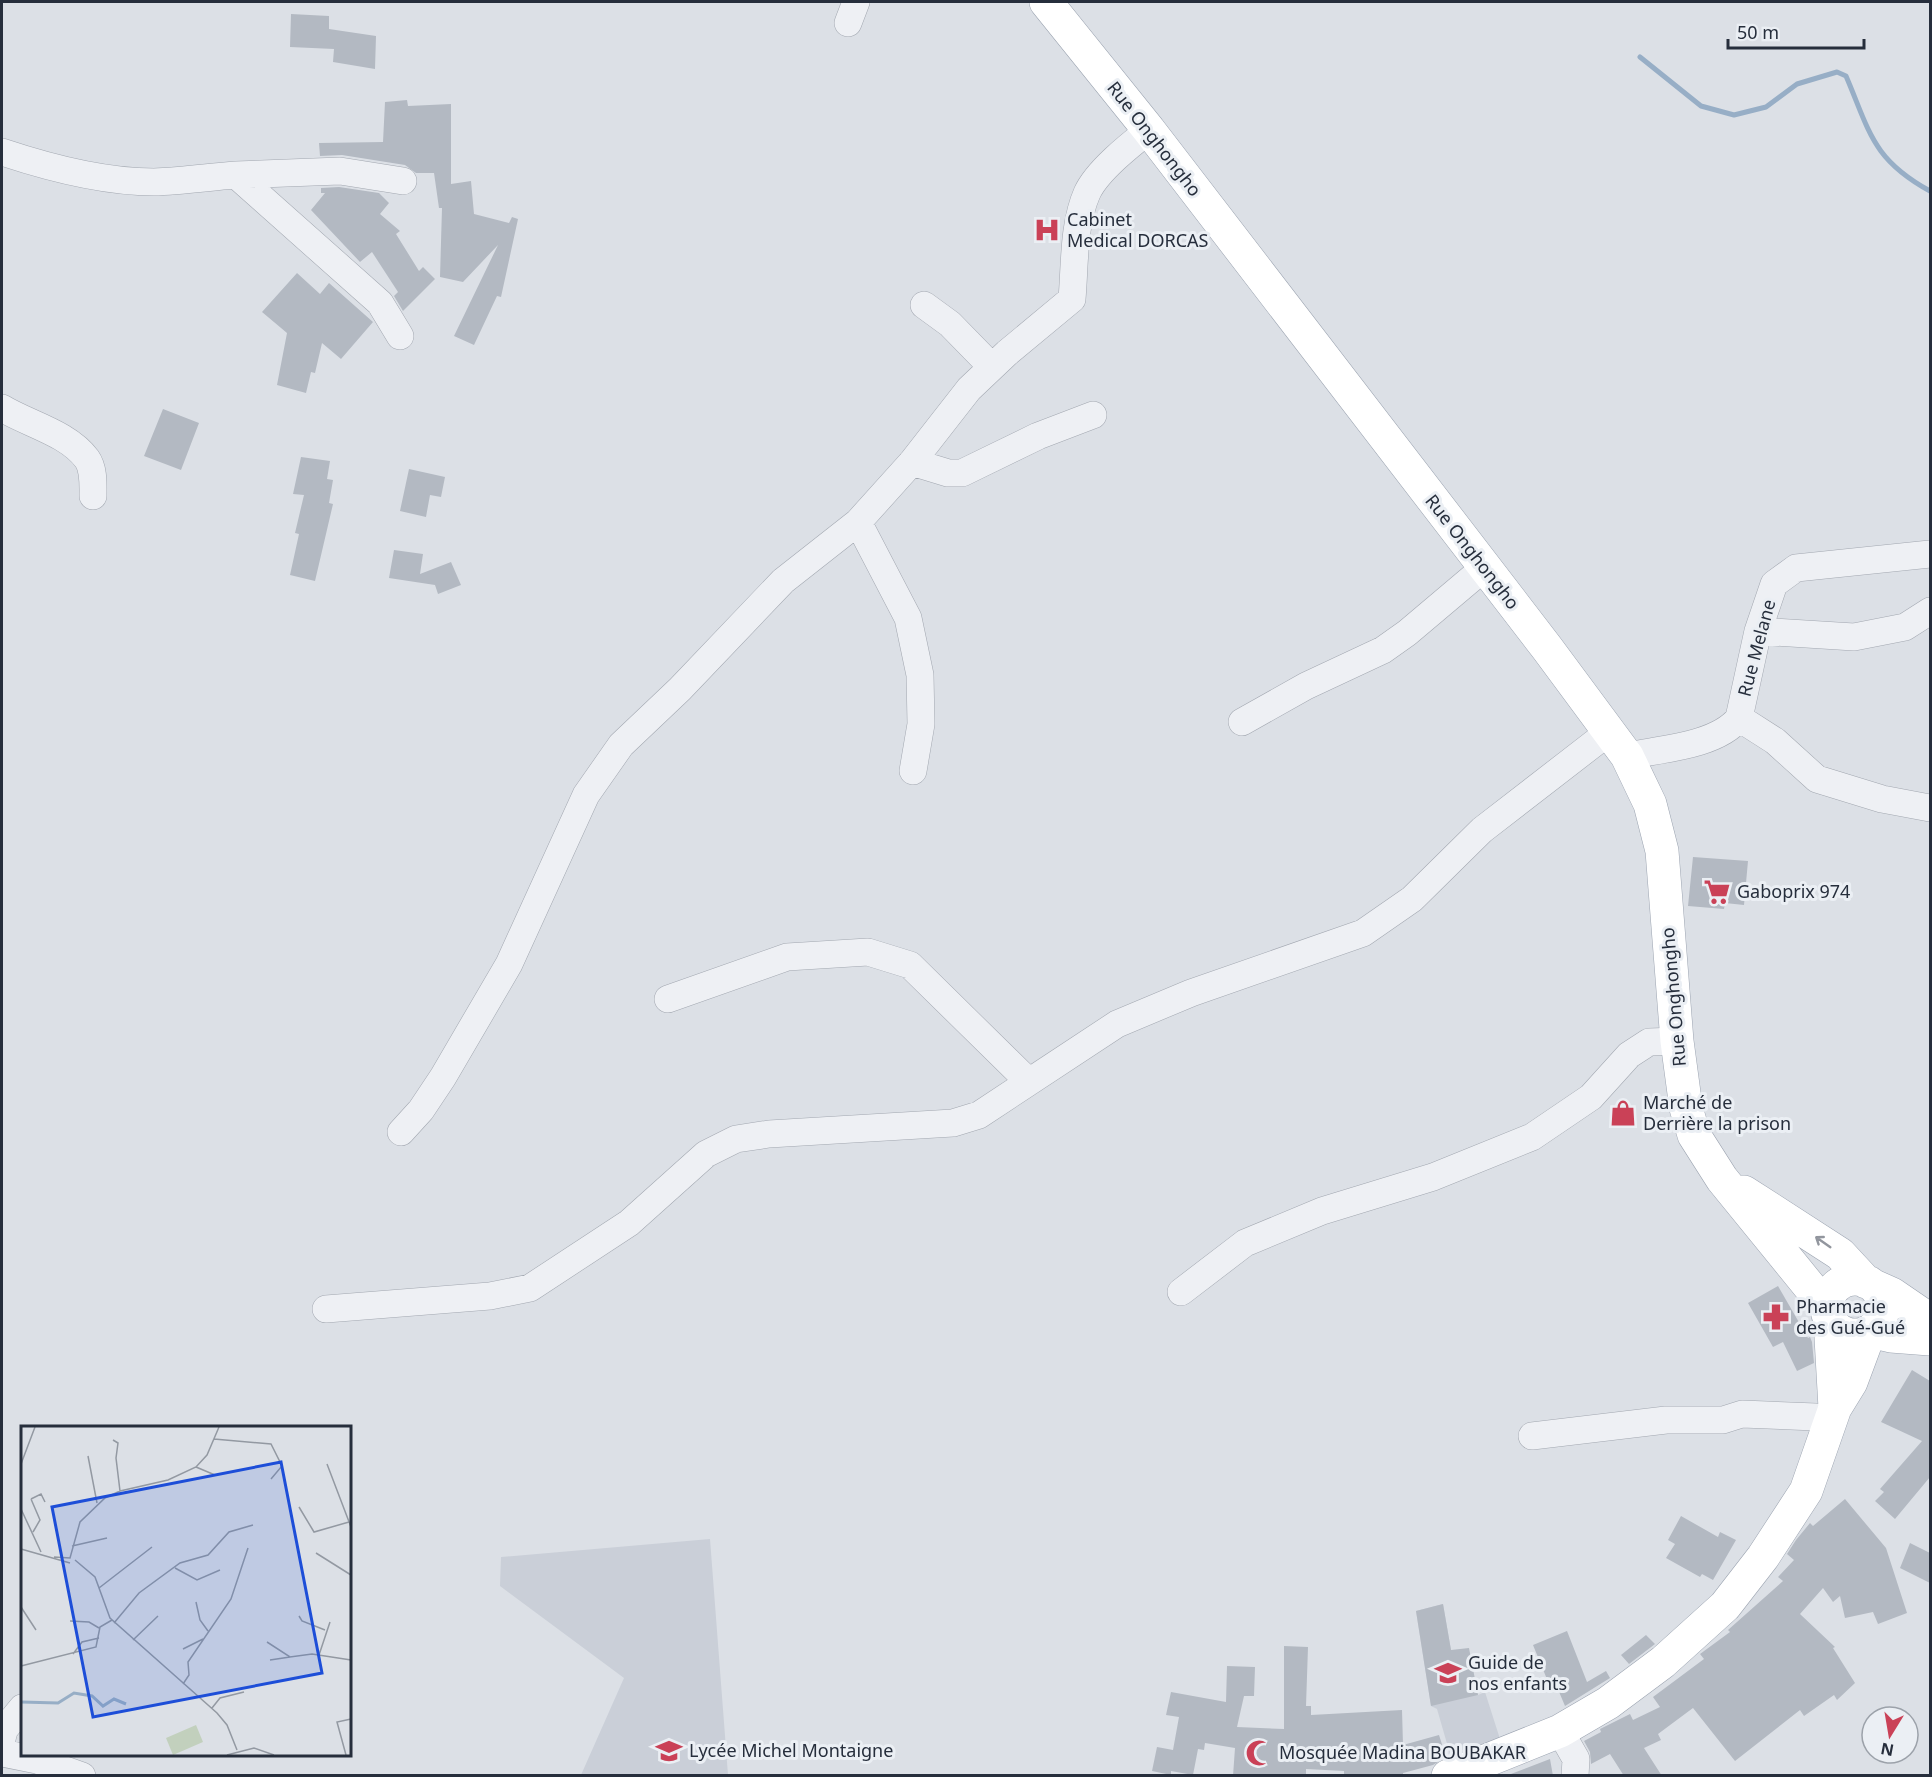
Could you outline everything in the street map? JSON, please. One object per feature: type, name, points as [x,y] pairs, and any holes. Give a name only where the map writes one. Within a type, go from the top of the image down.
[{"type":"main road","name":"Rue Onghongho","points":[[1046,2],[1149,130],[1618,744],[1650,804],[1662,851],[1677,1041],[1686,1108],[1694,1135],[1722,1179],[1828,1314]]},
{"type":"main road","points":[[1448,1776],[1560,1731],[1645,1677],[1725,1605],[1757,1566],[1798,1505],[1814,1470],[1833,1414],[1851,1382],[1870,1331],[1882,1315],[1880,1295],[1855,1267],[1832,1248],[1722,1179]]},
{"type":"main road","points":[[1833,1414],[1828,1299],[1839,1284],[1857,1279],[1870,1284],[1892,1294],[1930,1320]]},
{"type":"main road","points":[[1828,1314],[1837,1329],[1847,1334],[1859,1335],[1870,1331],[1891,1336],[1930,1339]]},
{"type":"street","points":[[401,1132],[422,1110],[503,974],[586,795],[621,745],[680,689],[783,581],[858,522],[912,462],[969,389],[1072,299],[1079,219],[1088,192],[1124,151],[1149,130]]},
{"type":"street","points":[[9,154],[54,168],[113,179],[152,182],[236,175],[340,171],[403,181]]},
{"type":"street","points":[[236,175],[380,303],[400,336]]},
{"type":"street","points":[[924,305],[958,332],[992,367]]},
{"type":"street","points":[[2,408],[55,435],[87,459],[91,470],[93,496]]},
{"type":"street","points":[[912,462],[948,473],[962,473],[1028,440],[1093,415]]},
{"type":"street","points":[[858,522],[908,618],[920,675],[921,724],[913,771]]},
{"type":"street","name":"Rue Melane","points":[[1618,744],[1718,736],[1739,718],[1758,631],[1774,584],[1796,568],[1930,554]]},
{"type":"street","points":[[1242,722],[1306,686],[1383,650],[1407,633],[1484,567]]},
{"type":"street","points":[[1758,631],[1854,637],[1905,627],[1930,610]]},
{"type":"street","points":[[1739,718],[1775,741],[1817,779],[1882,799],[1930,808]]},
{"type":"street","points":[[326,1309],[490,1296],[530,1288],[629,1223],[706,1154],[736,1139],[769,1134],[953,1123],[979,1115],[1118,1024],[1191,993],[1363,933],[1412,899],[1482,830],[1618,744]]},
{"type":"street","points":[[668,999],[787,957],[868,952],[910,965],[1029,1082]]},
{"type":"street","points":[[1181,1292],[1245,1243],[1322,1211],[1433,1177],[1532,1137],[1591,1097],[1629,1055],[1649,1042],[1677,1041]]},
{"type":"street","points":[[1532,1436],[1666,1420],[1723,1420],[1742,1414],[1816,1417],[1833,1414]]},
{"type":"street","points":[[2,1739],[4,1730],[21,1709]]},
{"type":"street","points":[[1560,1731],[1576,1759],[1575,1776]]},
{"type":"street","points":[[2,1753],[37,1760],[82,1776]]},
{"type":"shaded area","points":[[710,1539],[728,1775],[581,1775],[624,1678],[500,1586],[501,1557]]},
{"type":"shaded area","points":[[1443,1604],[1451,1650],[1478,1695],[1485,1692],[1500,1739],[1450,1754],[1437,1709],[1431,1706],[1416,1611]]},
{"type":"building","points":[[291,14],[329,16],[329,29],[376,36],[375,69],[333,62],[334,49],[290,47]]},
{"type":"building","points":[[407,100],[408,106],[451,104],[451,184],[471,181],[474,214],[509,223],[512,217],[518,219],[501,297],[497,296],[474,345],[454,336],[498,245],[463,282],[440,277],[442,208],[439,208],[434,173],[416,173],[405,165],[342,155],[320,156],[319,143],[383,142],[385,102]]},
{"type":"building","points":[[339,187],[379,193],[389,203],[380,214],[400,231],[396,234],[419,271],[423,267],[435,279],[403,311],[394,296],[398,292],[372,252],[360,262],[311,210],[325,193],[321,193],[321,188]]},
{"type":"building","points":[[297,273],[320,294],[329,283],[373,322],[341,359],[322,343],[315,373],[311,372],[306,393],[277,385],[287,333],[262,312]]},
{"type":"building","points":[[163,409],[199,423],[181,470],[144,456]]},
{"type":"building","points":[[301,457],[330,461],[327,479],[333,480],[329,503],[333,504],[315,581],[290,575],[299,534],[295,533],[304,495],[293,494]]},
{"type":"building","points":[[409,469],[445,477],[441,497],[430,495],[426,517],[400,511]]},
{"type":"building","points":[[394,550],[423,554],[420,574],[451,562],[461,585],[438,594],[435,585],[389,578]]},
{"type":"building","name":"Gaboprix 974","points":[[1693,857],[1748,861],[1744,905],[1725,903],[1724,909],[1688,906]]},
{"type":"building","name":"Pharmacie des Gué-Gué","points":[[1778,1286],[1812,1342],[1814,1363],[1797,1371],[1783,1342],[1773,1347],[1748,1303]]},
{"type":"building","points":[[1912,1370],[1930,1381],[1930,1477],[1895,1519],[1875,1501],[1884,1492],[1880,1489],[1922,1441],[1881,1422]]},
{"type":"building","points":[[1845,1499],[1886,1548],[1907,1613],[1878,1624],[1873,1612],[1845,1618],[1840,1596],[1833,1602],[1823,1588],[1800,1614],[1835,1647],[1833,1648],[1855,1683],[1837,1700],[1834,1695],[1804,1716],[1800,1710],[1735,1761],[1693,1708],[1658,1734],[1661,1740],[1644,1748],[1662,1776],[1624,1776],[1610,1754],[1591,1764],[1590,1752],[1584,1741],[1601,1732],[1600,1729],[1630,1714],[1633,1720],[1660,1707],[1653,1697],[1704,1659],[1700,1654],[1730,1632],[1728,1630],[1783,1581],[1778,1577],[1794,1560],[1787,1554],[1796,1540],[1810,1523],[1813,1526]]},
{"type":"building","points":[[1681,1516],[1718,1537],[1720,1532],[1736,1540],[1713,1580],[1702,1574],[1700,1577],[1666,1558],[1675,1544],[1668,1540]]},
{"type":"building","points":[[1910,1543],[1930,1553],[1930,1583],[1900,1568]]},
{"type":"building","points":[[1443,1604],[1451,1650],[1469,1648],[1478,1695],[1431,1706],[1416,1611]]},
{"type":"building","points":[[1567,1631],[1587,1682],[1606,1671],[1610,1678],[1565,1706],[1557,1687],[1551,1689],[1533,1645]]},
{"type":"building","points":[[1646,1635],[1655,1644],[1629,1664],[1621,1655]]},
{"type":"building","points":[[1284,1646],[1308,1647],[1306,1706],[1311,1706],[1311,1715],[1402,1710],[1403,1745],[1439,1735],[1446,1757],[1433,1765],[1403,1773],[1403,1776],[1344,1776],[1344,1771],[1306,1769],[1306,1776],[1233,1776],[1235,1748],[1205,1743],[1204,1750],[1198,1749],[1193,1775],[1171,1771],[1171,1775],[1152,1771],[1157,1747],[1173,1750],[1179,1717],[1166,1715],[1171,1692],[1226,1702],[1227,1666],[1255,1667],[1254,1696],[1244,1696],[1237,1727],[1284,1729]]},
{"type":"building","points":[[1550,1759],[1553,1776],[1511,1776],[1511,1774]]},
{"type":"waterway","points":[[1640,57],[1701,106],[1734,115],[1766,107],[1797,84],[1837,72],[1846,76],[1875,143],[1896,167],[1930,191]]},
{"type":"place","name":"Cabinet Medical DORCAS","points":[[1047,230]]},
{"type":"place","name":"Gaboprix 974","points":[[1717,892]]},
{"type":"place","name":"Marché de Derrière la prison","points":[[1623,1113]]},
{"type":"place","name":"Pharmacie des Gué-Gué","points":[[1776,1317]]},
{"type":"place","name":"Guide de nos enfants","points":[[1448,1673]]},
{"type":"place","name":"Lycée Michel Montaigne","points":[[669,1751]]},
{"type":"place","name":"Mosquée Madina BOUBAKAR","points":[[1259,1753]]}]
